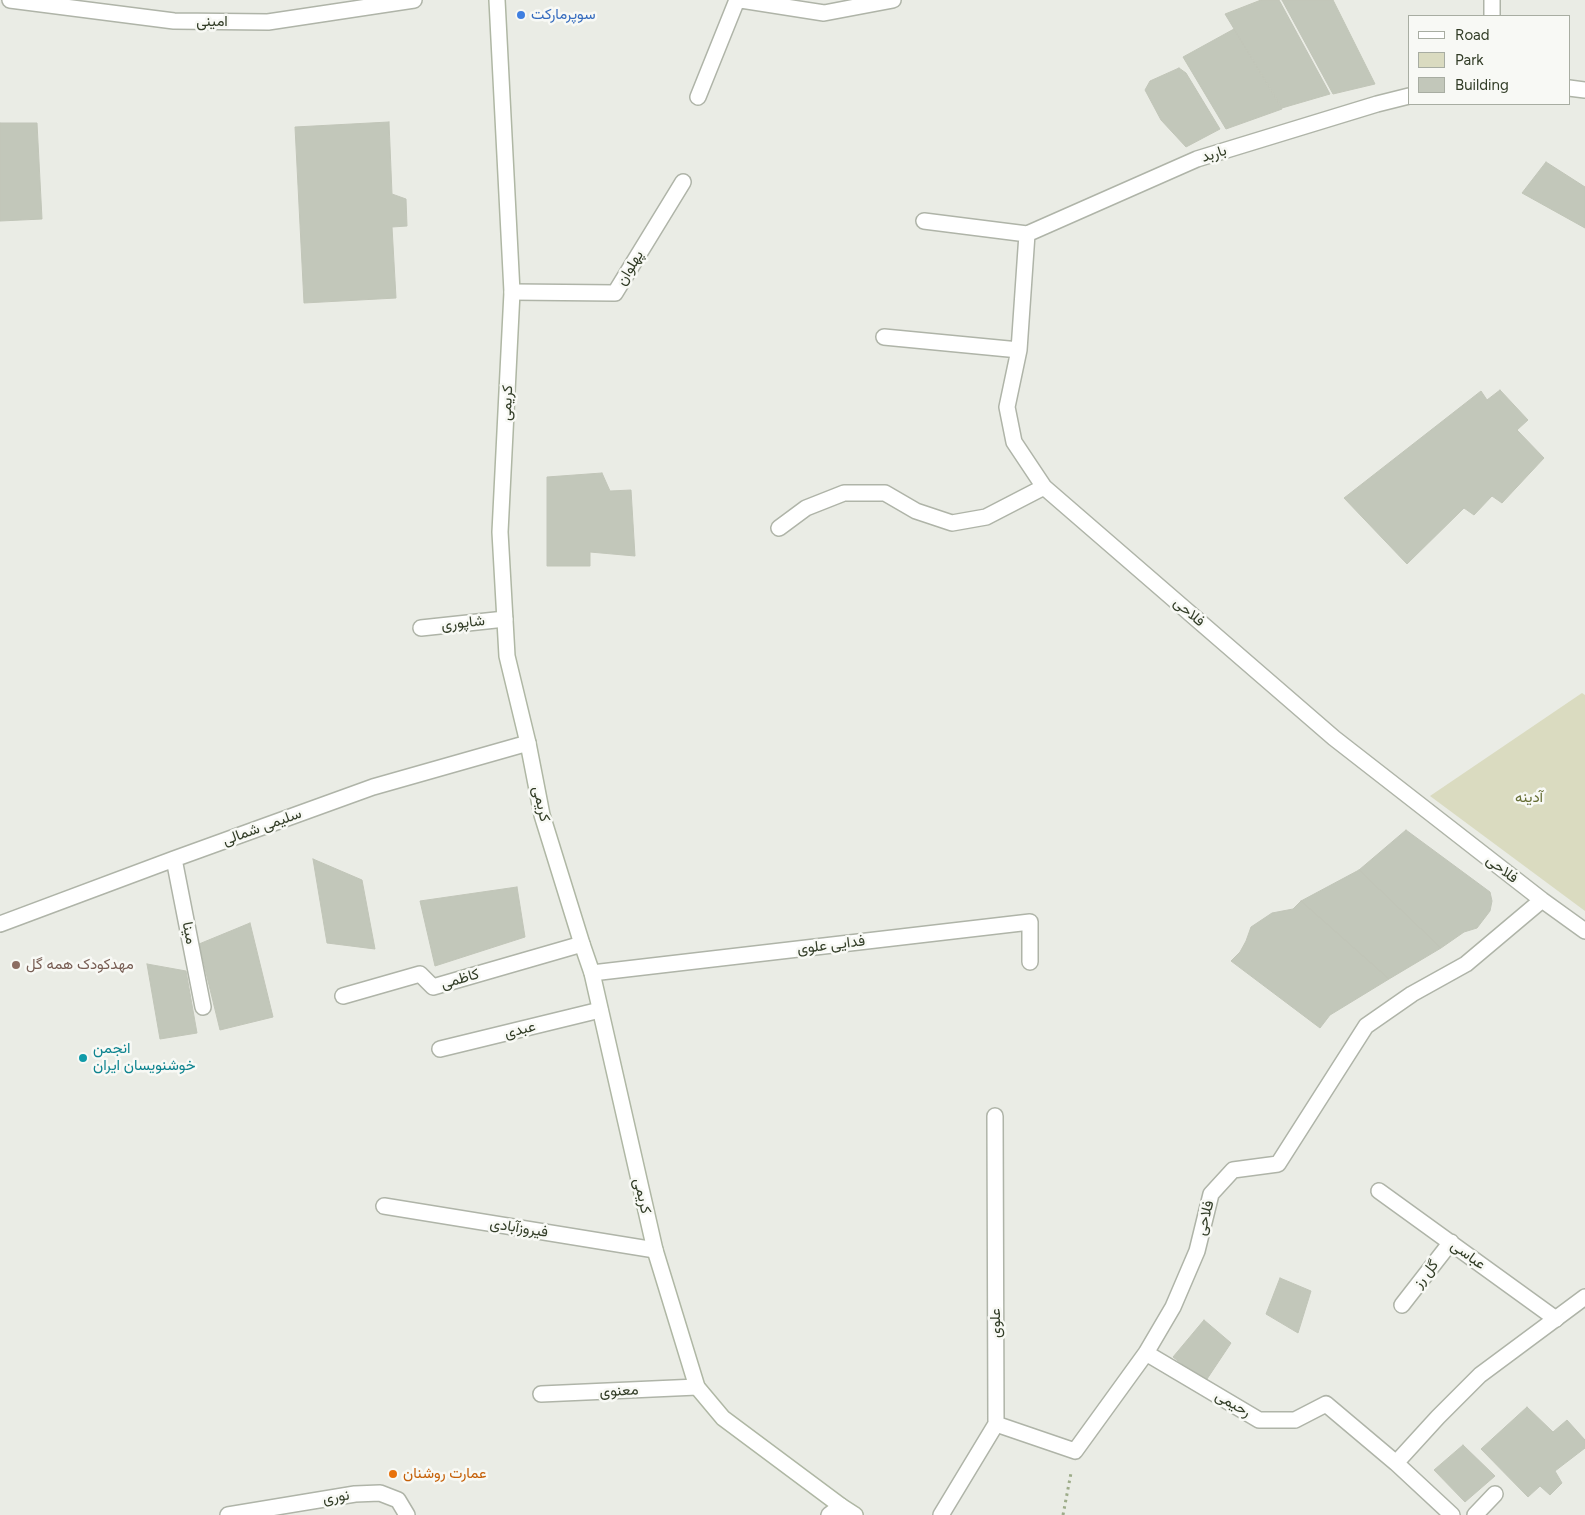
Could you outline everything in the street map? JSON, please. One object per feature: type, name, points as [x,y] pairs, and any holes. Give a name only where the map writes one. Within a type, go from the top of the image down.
[{"type":"street","name":"امینی","points":[[10,0],[174,21],[258,22],[414,0]]},
{"type":"street","name":"کریمی","points":[[498,0],[512,292],[500,532],[507,656],[528,743],[542,815],[592,973],[654,1250],[696,1388],[723,1418],[835,1511],[855,1515]]},
{"type":"street","points":[[698,98],[737,0]]},
{"type":"street","points":[[741,0],[824,13],[893,0]]},
{"type":"street","points":[[1492,0],[1492,15]]},
{"type":"street","points":[[1570,88],[1585,90]]},
{"type":"street","name":"باربد","points":[[1028,234],[1197,159],[1408,96]]},
{"type":"street","name":"پهلوان","points":[[512,292],[615,293],[683,182]]},
{"type":"street","points":[[924,221],[1028,234]]},
{"type":"street","name":"فلاحی","points":[[1028,234],[1019,350],[1008,407],[1014,442],[1044,487],[1334,738],[1542,900],[1585,931]]},
{"type":"street","points":[[884,337],[1019,350]]},
{"type":"street","points":[[780,528],[806,508],[844,493],[886,493],[916,511],[952,523],[986,517],[1044,487]]},
{"type":"street","name":"شاپوری","points":[[421,628],[505,619]]},
{"type":"street","name":"سلیمی شمالی","points":[[1,920],[373,787],[528,743]]},
{"type":"street","name":"مینا","points":[[174,859],[203,1007]]},
{"type":"street","name":"فلاحی","points":[[1075,1451],[1146,1353],[1173,1307],[1197,1251],[1211,1194],[1233,1170],[1278,1164],[1366,1026],[1412,994],[1466,964],[1542,900]]},
{"type":"street","name":"فدایی علوی","points":[[592,973],[1030,922],[1030,962]]},
{"type":"street","name":"کاظمی","points":[[343,996],[420,974],[434,987],[582,944]]},
{"type":"street","name":"عبدی","points":[[440,1049],[600,1010]]},
{"type":"street","name":"علوی","points":[[995,1116],[996,1424]]},
{"type":"street","name":"عباسی","points":[[1380,1191],[1556,1319]]},
{"type":"street","name":"فیروزآبادی","points":[[384,1206],[654,1250]]},
{"type":"street","name":"گل رز","points":[[1402,1305],[1451,1242]]},
{"type":"street","points":[[1396,1463],[1438,1416],[1480,1375],[1585,1297]]},
{"type":"street","name":"رحیمی","points":[[1146,1353],[1259,1420],[1295,1420],[1326,1404],[1396,1463],[1452,1515]]},
{"type":"street","name":"معنوی","points":[[541,1394],[696,1388]]},
{"type":"street","points":[[941,1515],[996,1424],[1075,1451]]},
{"type":"street","name":"نوری","points":[[228,1515],[355,1494],[380,1493],[398,1500],[407,1515]]},
{"type":"street","points":[[1474,1515],[1495,1494]]},
{"type":"path","points":[[1063,1515],[1075,1451]]},
{"type":"green space","name":"آدینه","points":[[1582,693],[1585,695],[1585,911],[1430,796]]},
{"type":"building","points":[[1261,0],[1279,0],[1330,94],[1282,108],[1225,14]]},
{"type":"building","points":[[1282,0],[1333,0],[1375,84],[1333,94]]},
{"type":"building","points":[[1234,29],[1282,109],[1226,129],[1183,57]]},
{"type":"building","points":[[1179,68],[1186,73],[1220,129],[1186,147],[1161,120],[1145,90],[1150,81]]},
{"type":"building","points":[[389,122],[392,194],[406,199],[407,226],[392,227],[396,298],[304,303],[295,127]]},
{"type":"building","points":[[0,123],[37,123],[42,219],[0,221]]},
{"type":"building","points":[[1546,162],[1585,187],[1585,228],[1522,193]]},
{"type":"building","points":[[1500,390],[1528,420],[1517,430],[1544,458],[1502,503],[1492,496],[1474,515],[1464,508],[1407,564],[1344,498],[1481,391],[1487,400]]},
{"type":"building","points":[[602,473],[610,491],[631,490],[635,556],[590,552],[590,566],[547,566],[547,477]]},
{"type":"building","points":[[1406,830],[1490,892],[1492,901],[1490,911],[1477,928],[1464,932],[1441,948],[1359,870]]},
{"type":"building","points":[[313,859],[362,880],[375,949],[327,943]]},
{"type":"building","points":[[1359,870],[1441,948],[1389,979],[1301,901]]},
{"type":"building","points":[[517,887],[525,937],[435,966],[420,901]]},
{"type":"building","points":[[1301,901],[1389,979],[1330,1015],[1320,1028],[1231,961],[1240,952],[1251,927],[1272,913],[1293,909]]},
{"type":"building","points":[[250,923],[273,1017],[220,1030],[199,944]]},
{"type":"building","points":[[147,964],[186,971],[197,1033],[160,1039]]},
{"type":"building","points":[[1280,1278],[1311,1291],[1298,1333],[1266,1314]]},
{"type":"building","points":[[1204,1320],[1231,1343],[1205,1382],[1173,1357]]},
{"type":"building","points":[[1527,1407],[1553,1432],[1567,1420],[1585,1440],[1585,1448],[1555,1471],[1562,1483],[1550,1495],[1540,1486],[1528,1497],[1481,1449]]},
{"type":"building","points":[[1463,1445],[1495,1476],[1465,1502],[1434,1470]]},
{"type":"place","name":"سوپرمارکت","points":[[521,15]]},
{"type":"place","name":"مهدکودک همه گل","points":[[16,965]]},
{"type":"place","name":"انجمن خوشنویسان ایران","points":[[83,1058]]},
{"type":"place","name":"عمارت روشنان","points":[[393,1474]]}]
